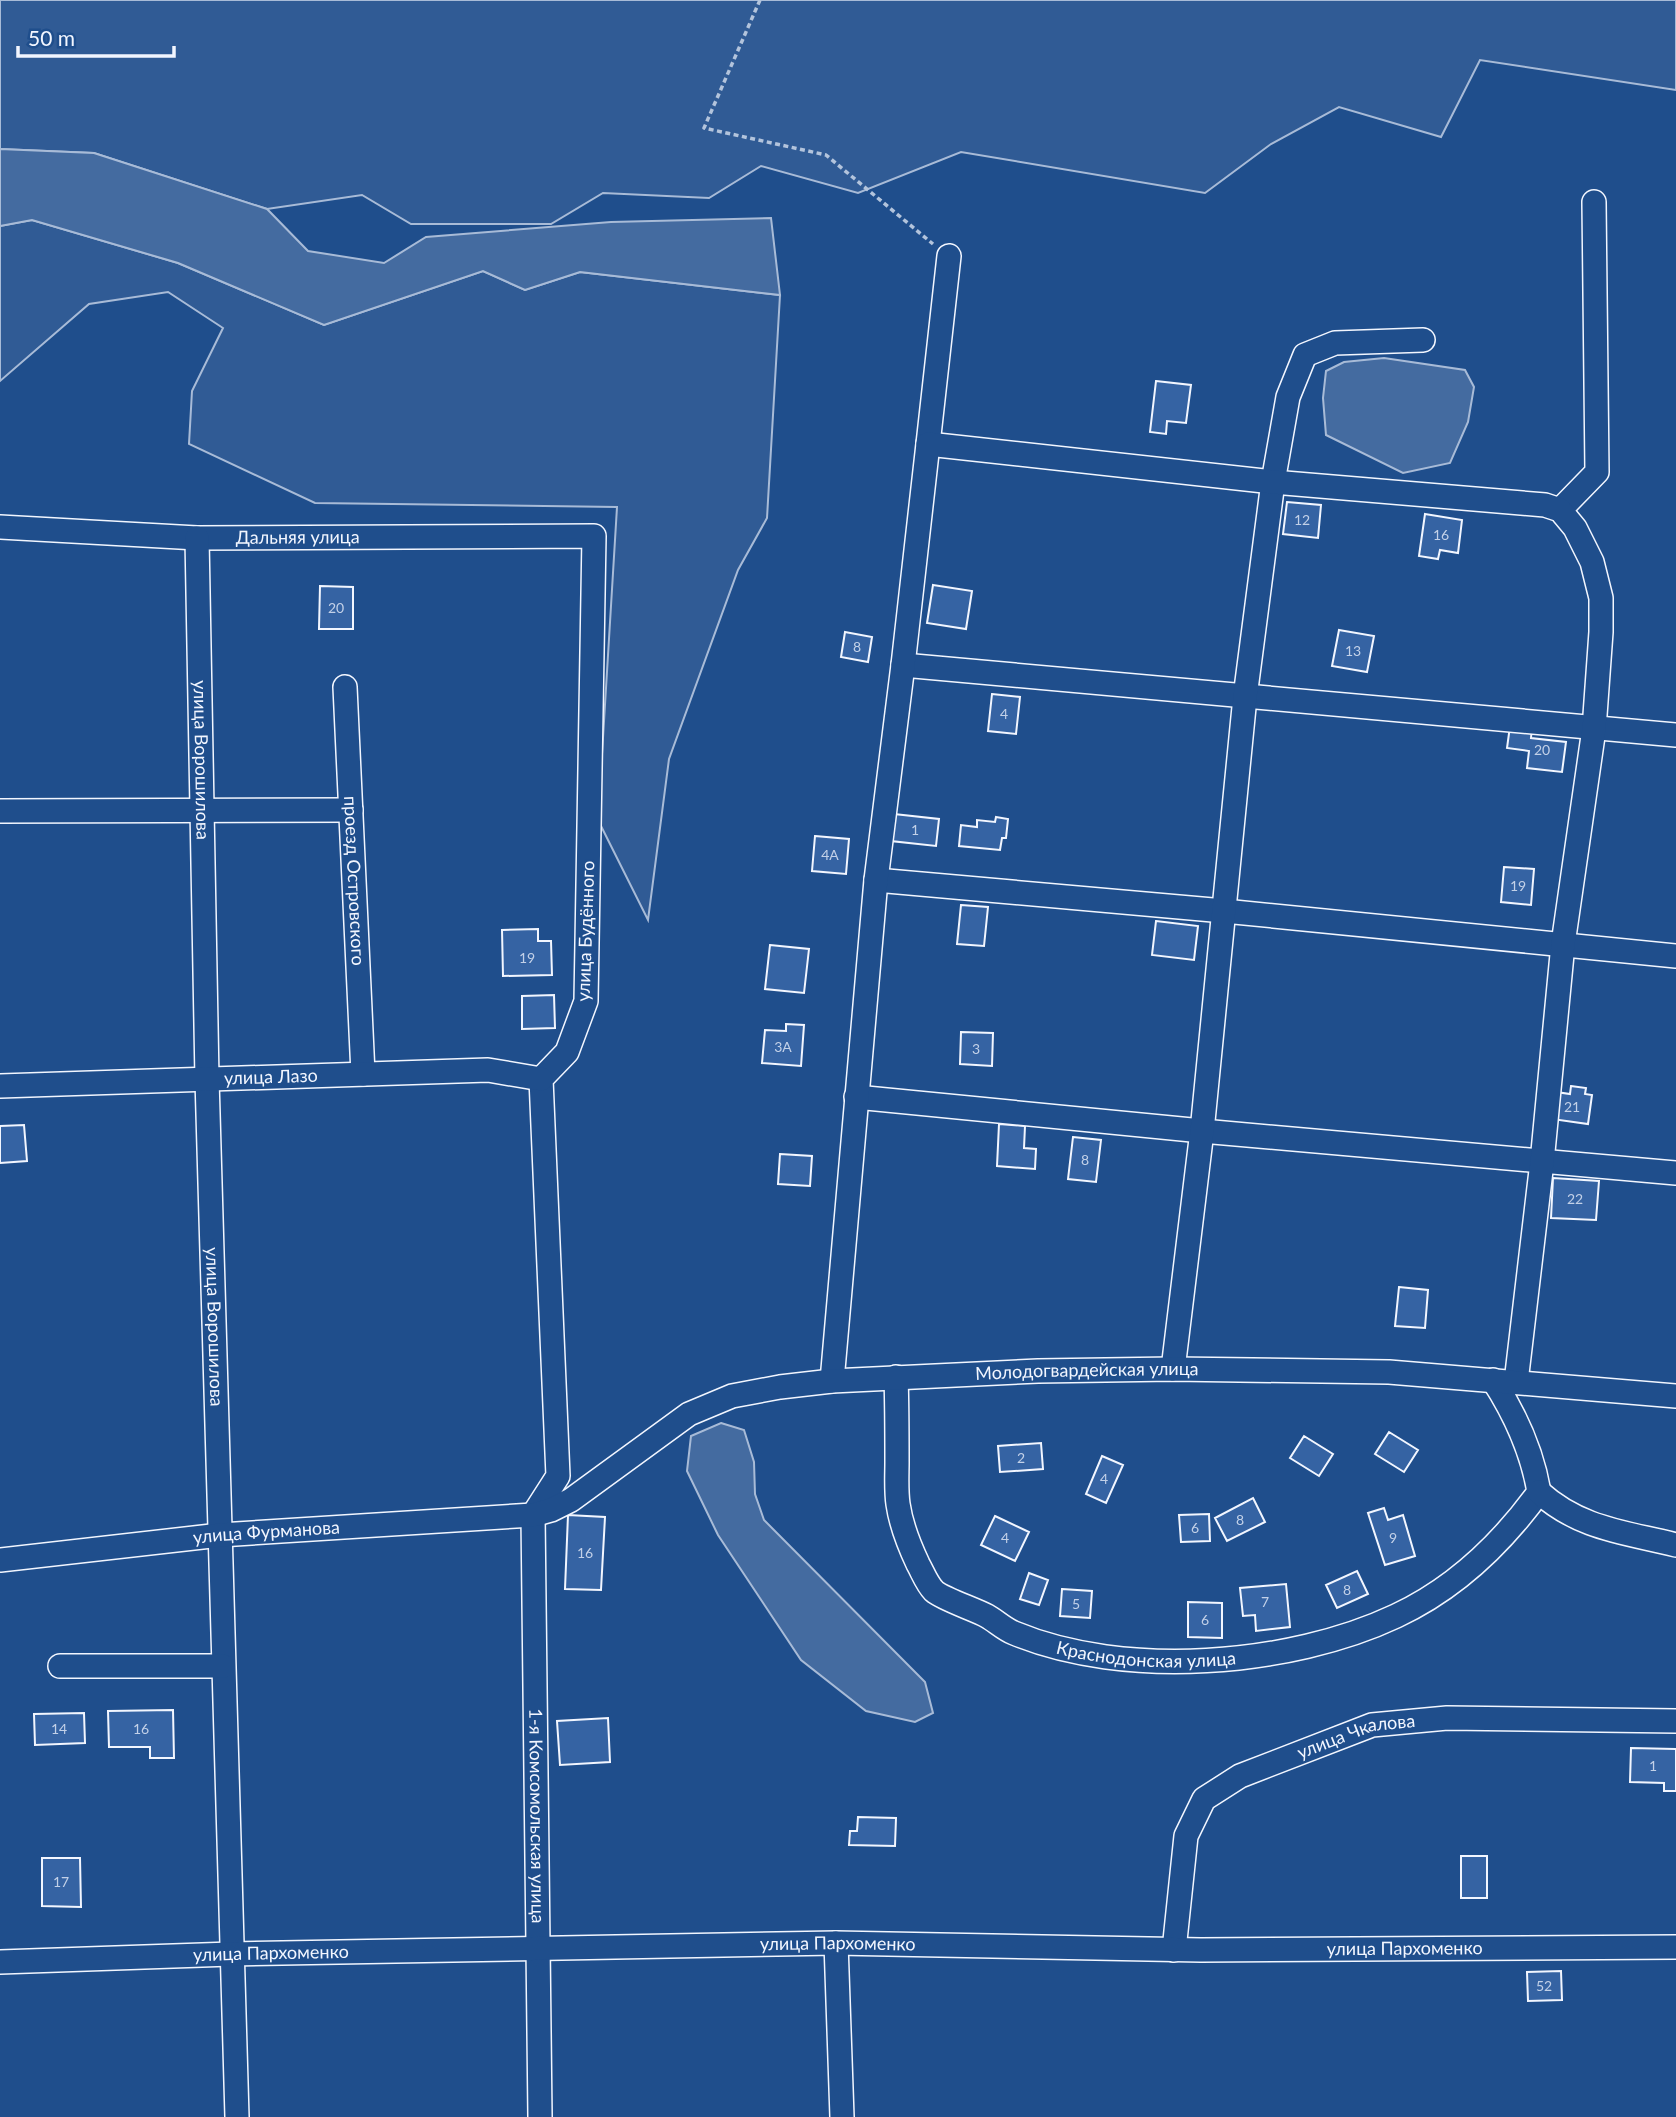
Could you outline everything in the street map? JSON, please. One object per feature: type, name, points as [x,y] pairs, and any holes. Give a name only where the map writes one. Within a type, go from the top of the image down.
[{"type":"street","points":[[1560,510],[1597,472],[1594,202]]},
{"type":"street","points":[[832,1381],[876,880],[904,666],[948,257]]},
{"type":"street","points":[[1172,1369],[1202,1131],[1245,697],[1273,482],[1288,397],[1305,355],[1335,343],[1423,340]]},
{"type":"street","points":[[928,444],[1273,482],[1545,505],[1560,510],[1575,528],[1592,562],[1601,598],[1594,729],[1563,944],[1542,1162],[1516,1382]]},
{"type":"street","name":"Дальняя улица","points":[[0,527],[197,538],[594,536]]},
{"type":"street","name":"улица Будённого","points":[[541,1079],[567,1052],[586,1001],[594,536]]},
{"type":"street","name":"улица Ворошилова","points":[[197,538],[207,1079],[237,2117]]},
{"type":"street","points":[[904,666],[1676,735]]},
{"type":"street","name":"проезд Островского","points":[[345,687],[363,1074]]},
{"type":"street","points":[[0,811],[351,810]]},
{"type":"street","points":[[876,880],[1676,956]]},
{"type":"street","name":"улица Лазо","points":[[0,1086],[488,1070],[541,1079]]},
{"type":"street","points":[[533,1515],[558,1476],[541,1079]]},
{"type":"street","points":[[856,1097],[1676,1173]]},
{"type":"street","name":"Молодогвардейская улица","points":[[533,1515],[571,1500],[689,1414],[732,1396],[832,1381],[1038,1371],[1172,1369],[1389,1372],[1676,1396]]},
{"type":"street","name":"Краснодонская улица","points":[[896,1377],[898,1504],[907,1541],[925,1578],[935,1592],[978,1611],[1012,1633],[1067,1650],[1141,1660],[1222,1660],[1291,1650],[1350,1635],[1398,1615],[1456,1579],[1508,1531],[1539,1492]]},
{"type":"street","points":[[1493,1380],[1522,1435],[1539,1492],[1560,1510],[1584,1522],[1676,1545]]},
{"type":"street","name":"улица Фурманова","points":[[0,1560],[220,1535],[533,1515]]},
{"type":"street","name":"1-я Комсомольская улица","points":[[533,1515],[540,2117]]},
{"type":"street","points":[[60,1666],[223,1667]]},
{"type":"street","name":"улица Чкалова","points":[[1174,1950],[1186,1836],[1204,1799],[1240,1776],[1372,1725],[1447,1718],[1676,1721]]},
{"type":"street","points":[[835,1943],[842,2117]]},
{"type":"street","name":"улица Пархоменко","points":[[0,1962],[231,1954],[835,1943],[1174,1950],[1676,1947]]},
{"type":"path","points":[[760,0],[704,128],[826,155],[948,257]]},
{"type":"shaded area","points":[[0,0],[1676,0],[1676,90],[1480,60],[1441,137],[1339,107],[1271,144],[1205,193],[961,152],[858,193],[761,166],[709,198],[603,193],[551,224],[411,224],[362,195],[267,209],[94,153],[0,149]]},
{"type":"shaded area","points":[[0,149],[94,153],[267,209],[308,251],[384,263],[426,237],[611,222],[771,218],[780,295],[580,272],[525,290],[483,271],[324,325],[178,263],[32,220],[0,226]]},
{"type":"shaded area","points":[[32,220],[178,263],[324,325],[483,271],[525,290],[580,272],[780,295],[767,518],[738,570],[669,759],[648,920],[598,820],[617,507],[315,503],[189,444],[192,391],[223,328],[168,292],[89,304],[0,381],[0,226]]},
{"type":"shaded area","points":[[1384,358],[1465,370],[1474,387],[1468,422],[1450,463],[1403,473],[1326,435],[1323,398],[1326,371],[1344,362]]},
{"type":"shaded area","points":[[721,1423],[744,1430],[754,1462],[755,1494],[764,1520],[925,1682],[933,1713],[915,1722],[866,1711],[801,1660],[718,1535],[687,1471],[691,1436]]},
{"type":"building","points":[[1156,381],[1191,385],[1186,423],[1167,421],[1166,434],[1150,432]]},
{"type":"building","points":[[1287,502],[1321,505],[1318,538],[1283,534]]},
{"type":"building","points":[[1425,514],[1462,520],[1458,553],[1440,550],[1438,559],[1419,556]]},
{"type":"building","points":[[933,585],[972,591],[966,629],[927,623]]},
{"type":"building","points":[[320,586],[353,587],[353,629],[319,629]]},
{"type":"building","points":[[1339,630],[1374,636],[1367,672],[1332,666]]},
{"type":"building","points":[[845,632],[872,637],[868,662],[841,657]]},
{"type":"building","points":[[992,694],[1020,697],[1016,734],[988,731]]},
{"type":"building","points":[[1510,726],[1532,728],[1531,738],[1566,742],[1562,772],[1527,768],[1529,751],[1507,748]]},
{"type":"building","points":[[894,814],[939,819],[936,846],[891,841]]},
{"type":"building","points":[[996,817],[1008,819],[1006,838],[1002,838],[1000,850],[959,846],[961,825],[977,827],[977,820],[995,822]]},
{"type":"building","points":[[815,836],[849,839],[846,874],[812,871]]},
{"type":"building","points":[[1504,867],[1534,869],[1531,905],[1501,902]]},
{"type":"building","points":[[961,905],[988,907],[984,946],[957,944]]},
{"type":"building","points":[[1156,921],[1198,926],[1194,960],[1152,955]]},
{"type":"building","points":[[538,929],[538,941],[551,941],[552,975],[503,976],[502,930]]},
{"type":"building","points":[[770,945],[809,949],[804,993],[765,989]]},
{"type":"building","points":[[554,995],[555,1028],[522,1029],[522,996]]},
{"type":"building","points":[[786,1024],[804,1025],[801,1066],[762,1063],[765,1030],[786,1031]]},
{"type":"building","points":[[961,1032],[993,1033],[992,1066],[960,1064]]},
{"type":"building","points":[[1571,1086],[1586,1088],[1585,1094],[1592,1095],[1588,1124],[1552,1119],[1556,1092],[1570,1094]]},
{"type":"building","points":[[999,1124],[1025,1126],[1024,1148],[1036,1149],[1035,1169],[997,1166]]},
{"type":"building","points":[[24,1125],[27,1161],[0,1163],[0,1126]]},
{"type":"building","points":[[1073,1137],[1101,1140],[1096,1182],[1068,1179]]},
{"type":"building","points":[[780,1154],[812,1156],[810,1186],[778,1184]]},
{"type":"building","points":[[1553,1178],[1599,1181],[1596,1220],[1551,1218]]},
{"type":"building","points":[[1399,1287],[1428,1290],[1425,1328],[1395,1326]]},
{"type":"building","points":[[1389,1432],[1418,1450],[1404,1472],[1375,1454]]},
{"type":"building","points":[[1304,1436],[1333,1454],[1319,1476],[1290,1458]]},
{"type":"building","points":[[1041,1443],[1043,1469],[1000,1472],[998,1446]]},
{"type":"building","points":[[1102,1456],[1123,1465],[1106,1503],[1086,1494]]},
{"type":"building","points":[[1253,1498],[1265,1522],[1227,1541],[1215,1518]]},
{"type":"building","points":[[1384,1508],[1388,1520],[1403,1515],[1415,1556],[1385,1565],[1368,1513]]},
{"type":"building","points":[[1209,1514],[1210,1541],[1181,1542],[1179,1515]]},
{"type":"building","points":[[568,1515],[605,1517],[601,1590],[565,1589]]},
{"type":"building","points":[[995,1516],[1029,1532],[1015,1561],[981,1545]]},
{"type":"building","points":[[1357,1571],[1368,1594],[1337,1608],[1326,1585]]},
{"type":"building","points":[[1029,1573],[1048,1580],[1039,1605],[1020,1599]]},
{"type":"building","points":[[1286,1584],[1290,1627],[1256,1631],[1255,1615],[1243,1616],[1240,1588]]},
{"type":"building","points":[[1062,1589],[1092,1591],[1090,1618],[1060,1616]]},
{"type":"building","points":[[1188,1602],[1222,1603],[1222,1638],[1188,1637]]},
{"type":"building","points":[[173,1710],[174,1758],[150,1758],[150,1747],[109,1747],[108,1711]]},
{"type":"building","points":[[84,1713],[85,1743],[35,1745],[34,1714]]},
{"type":"building","points":[[608,1718],[610,1762],[560,1765],[557,1721]]},
{"type":"building","points":[[1631,1748],[1676,1749],[1676,1791],[1664,1791],[1664,1783],[1630,1782]]},
{"type":"building","points":[[858,1817],[896,1818],[895,1846],[849,1845],[850,1831],[857,1831]]},
{"type":"building","points":[[1461,1856],[1487,1856],[1487,1898],[1461,1898]]},
{"type":"building","points":[[42,1858],[80,1858],[81,1907],[42,1906]]},
{"type":"building","points":[[1561,1971],[1562,2000],[1528,2001],[1527,1972]]}]
